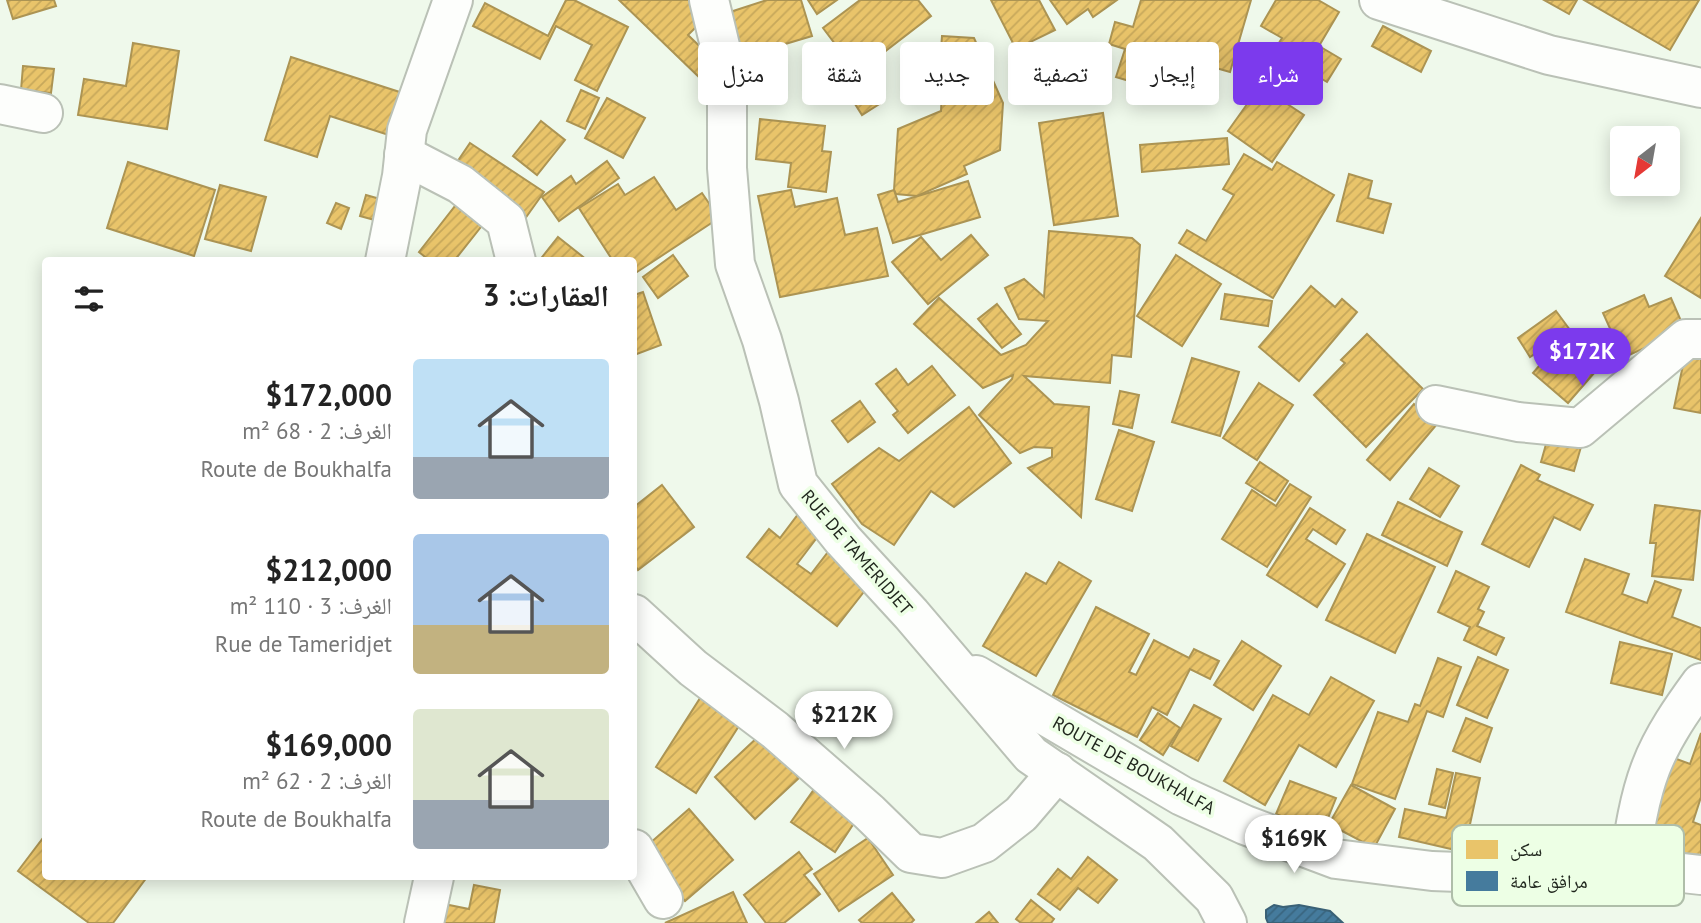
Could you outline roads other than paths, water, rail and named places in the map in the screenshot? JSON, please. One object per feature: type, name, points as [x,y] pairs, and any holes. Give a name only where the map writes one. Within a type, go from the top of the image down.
[{"type":"street","points":[[386,257],[407,130],[453,0]]},
{"type":"street","name":"RUE DE TAMERIDJET","points":[[709,0],[727,75],[727,168],[736,264],[762,340],[798,484],[843,540],[950,659],[1031,755],[1158,843],[1221,911]]},
{"type":"street","points":[[1379,0],[1549,55],[1701,88]]},
{"type":"street","points":[[0,104],[43,113]]},
{"type":"street","points":[[404,155],[460,184],[506,221],[515,257]]},
{"type":"street","points":[[1436,405],[1518,422],[1580,428],[1686,339],[1701,339]]},
{"type":"street","points":[[637,617],[693,668],[775,730],[869,812],[911,853],[942,858],[984,843],[1021,814],[1057,772]]},
{"type":"street","name":"ROUTE DE BOUKHALFA","points":[[950,659],[1182,796],[1245,825],[1336,859],[1452,872]]},
{"type":"street","points":[[1636,825],[1651,766],[1678,713],[1701,683]]},
{"type":"street","points":[[637,854],[663,899]]},
{"type":"street","points":[[424,923],[433,880]]}]
